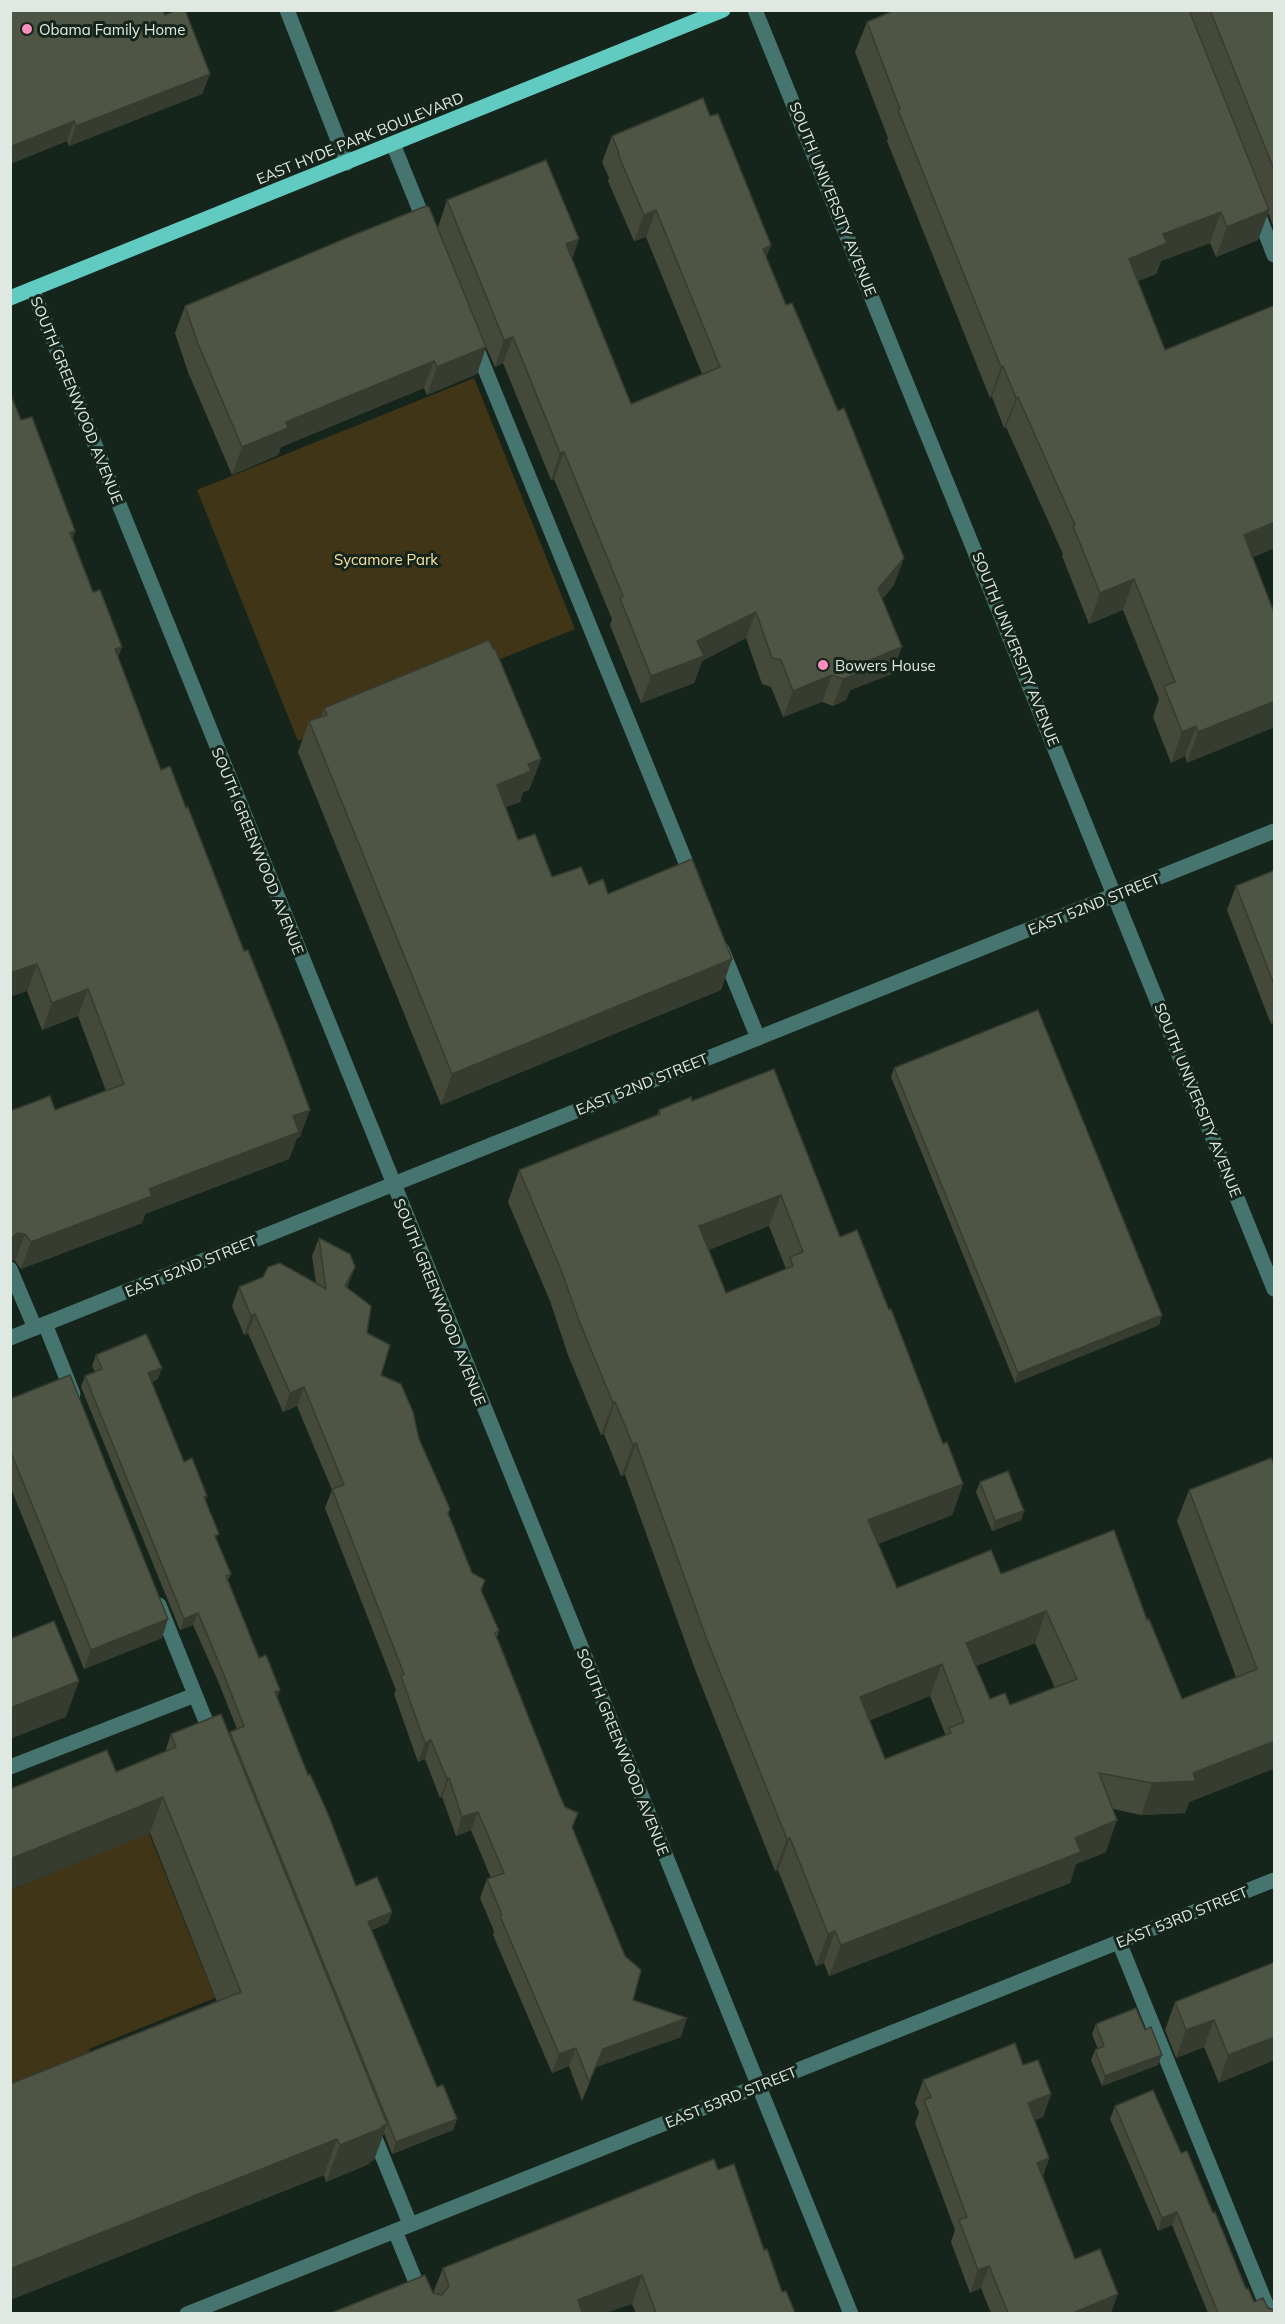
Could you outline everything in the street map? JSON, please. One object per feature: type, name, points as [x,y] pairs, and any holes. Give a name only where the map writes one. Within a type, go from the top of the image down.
[{"type":"main road","name":"EAST HYDE PARK BOULEVARD","points":[[10,298],[719,11]]},
{"type":"street","points":[[286,10],[347,163]]},
{"type":"street","name":"SOUTH UNIVERSITY AVENUE","points":[[755,10],[1275,1289]]},
{"type":"street","points":[[393,144],[432,239]]},
{"type":"street","points":[[1252,199],[1275,255]]},
{"type":"street","name":"SOUTH GREENWOOD AVENUE","points":[[32,289],[851,2313]]},
{"type":"street","points":[[468,328],[699,893]]},
{"type":"street","name":"EAST 52ND STREET","points":[[10,1338],[1275,831]]},
{"type":"street","points":[[717,938],[758,1038]]},
{"type":"street","points":[[10,1269],[40,1326],[79,1410]]},
{"type":"street","points":[[155,1596],[217,1749]]},
{"type":"street","points":[[10,1767],[195,1695]]},
{"type":"street","name":"EAST 53RD STREET","points":[[187,2313],[1275,1880]]},
{"type":"street","points":[[1119,1942],[1269,2313]]},
{"type":"street","points":[[366,2115],[410,2224]]},
{"type":"street","points":[[395,2230],[429,2313]]},
{"type":"green space","name":"Sycamore Park","points":[[474,378],[575,629],[298,741],[197,490]]},
{"type":"green space","points":[[136,1801],[215,1998],[89,2049],[101,2079],[11,2115],[11,1890],[117,1846]]},
{"type":"building","points":[[10,10],[163,10],[165,15],[177,10],[185,10],[210,74],[76,126],[74,121],[10,147]]},
{"type":"building","points":[[895,10],[1189,10],[1269,210],[1227,227],[1221,212],[1163,234],[1167,243],[1129,259],[1165,350],[1275,305],[1275,522],[1244,535],[1275,615],[1275,701],[1198,732],[1196,726],[1182,732],[1164,686],[1175,682],[1134,579],[1100,593],[1073,526],[1075,525],[1018,397],[1016,398],[1003,366],[1001,367],[898,110],[900,109],[867,22]]},
{"type":"building","points":[[1210,10],[1275,10],[1275,172]]},
{"type":"building","points":[[703,98],[710,116],[718,114],[771,245],[763,249],[786,305],[792,303],[838,411],[844,408],[904,558],[878,589],[902,647],[860,664],[856,674],[843,679],[832,675],[793,691],[781,660],[772,658],[756,612],[697,641],[704,656],[651,676],[620,598],[623,596],[564,452],[560,453],[513,337],[504,340],[447,200],[546,160],[579,239],[566,244],[631,404],[720,367],[656,210],[644,215],[612,136]]},
{"type":"building","points":[[426,206],[429,207],[486,347],[437,367],[434,361],[286,422],[288,428],[242,447],[198,344],[185,306]]},
{"type":"building","points":[[10,393],[21,420],[32,417],[75,531],[70,533],[93,592],[100,590],[122,647],[115,649],[161,770],[170,766],[186,808],[188,807],[244,951],[248,950],[310,1110],[293,1116],[299,1132],[149,1189],[152,1196],[31,1242],[25,1234],[17,1233],[10,1240],[10,1111],[50,1096],[55,1110],[124,1084],[88,989],[52,1003],[37,964],[10,973]]},
{"type":"building","points":[[489,640],[495,649],[541,759],[528,764],[531,771],[497,785],[518,840],[535,834],[552,877],[581,867],[589,885],[603,879],[608,894],[692,859],[732,959],[452,1074],[309,721],[327,715],[324,708]]},
{"type":"building","points":[[1275,870],[1275,987],[1236,886]]},
{"type":"building","points":[[1038,1010],[1162,1315],[1018,1373],[894,1068]]},
{"type":"building","points":[[774,1069],[840,1237],[857,1230],[889,1310],[891,1309],[943,1444],[947,1442],[963,1484],[868,1520],[897,1588],[991,1550],[1001,1574],[1114,1530],[1147,1620],[1149,1619],[1182,1699],[1257,1669],[1189,1490],[1271,1458],[1275,1467],[1275,1741],[1193,1773],[1196,1781],[1152,1783],[1099,1773],[1117,1820],[1075,1838],[1081,1852],[841,1945],[835,1931],[828,1934],[707,1640],[636,1443],[633,1445],[615,1402],[613,1403],[519,1170],[660,1114],[659,1110],[691,1097],[692,1101]],"holes":[[[781,1195],[803,1252],[790,1257],[793,1266],[726,1293],[699,1226]],[[1046,1611],[1077,1679],[1010,1705],[1005,1693],[990,1699],[966,1643]],[[942,1664],[964,1722],[949,1728],[951,1733],[885,1759],[860,1697]]]},
{"type":"building","points":[[319,1238],[350,1254],[355,1267],[345,1286],[371,1306],[367,1333],[390,1345],[381,1375],[401,1384],[413,1412],[419,1439],[450,1509],[448,1513],[472,1573],[485,1580],[481,1590],[499,1631],[495,1633],[560,1796],[565,1807],[578,1813],[572,1827],[625,1956],[641,1970],[633,2000],[687,2018],[603,2049],[589,2082],[576,2048],[559,2054],[500,1916],[502,1915],[487,1879],[504,1873],[478,1812],[462,1817],[449,1778],[447,1779],[431,1740],[425,1743],[401,1676],[404,1674],[332,1489],[344,1485],[304,1387],[290,1393],[255,1314],[251,1316],[239,1287],[263,1277],[268,1267],[280,1263],[326,1289]]},
{"type":"building","points":[[146,1334],[162,1368],[148,1373],[184,1462],[192,1458],[219,1534],[215,1536],[231,1574],[226,1576],[259,1658],[266,1655],[280,1690],[275,1692],[308,1775],[310,1774],[328,1814],[356,1886],[377,1877],[392,1912],[368,1922],[437,2087],[443,2085],[457,2119],[396,2142],[230,1732],[244,1726],[222,1670],[198,1613],[184,1619],[85,1376],[102,1369],[96,1355]]},
{"type":"building","points":[[70,1375],[168,1619],[91,1650],[10,1450],[10,1399]]},
{"type":"building","points":[[1008,1471],[1024,1511],[995,1521],[980,1482]]},
{"type":"building","points":[[54,1621],[79,1681],[10,1708],[10,1639]]},
{"type":"building","points":[[221,1714],[387,2124],[340,2145],[337,2139],[10,2269],[10,2084],[241,1992],[163,1797],[10,1859],[10,1789],[107,1750],[116,1772],[176,1747],[171,1734]]},
{"type":"building","points":[[1275,1962],[1275,2037],[1228,2055],[1214,2020],[1186,2030],[1175,2002]]},
{"type":"building","points":[[1136,2008],[1145,2030],[1151,2027],[1162,2055],[1105,2076],[1095,2050],[1104,2046],[1096,2024]]},
{"type":"building","points":[[1015,2043],[1023,2065],[1038,2060],[1051,2094],[1028,2103],[1049,2158],[1037,2163],[1075,2259],[1100,2249],[1118,2294],[1073,2313],[1008,2313],[989,2266],[978,2270],[959,2220],[967,2217],[924,2100],[931,2097],[923,2080]]},
{"type":"building","points":[[1153,2090],[1181,2153],[1187,2151],[1246,2289],[1248,2288],[1254,2302],[1263,2298],[1268,2308],[1275,2310],[1275,2313],[1218,2313],[1177,2212],[1162,2218],[1115,2106]]},
{"type":"building","points":[[714,2159],[718,2170],[734,2164],[764,2250],[767,2249],[782,2292],[786,2291],[795,2313],[656,2313],[642,2275],[578,2300],[582,2313],[331,2313],[425,2275],[433,2293],[442,2295],[449,2286],[443,2268]]},
{"type":"place","name":"Obama Family Home","points":[[27,29]]},
{"type":"place","name":"Bowers House","points":[[823,665]]}]
